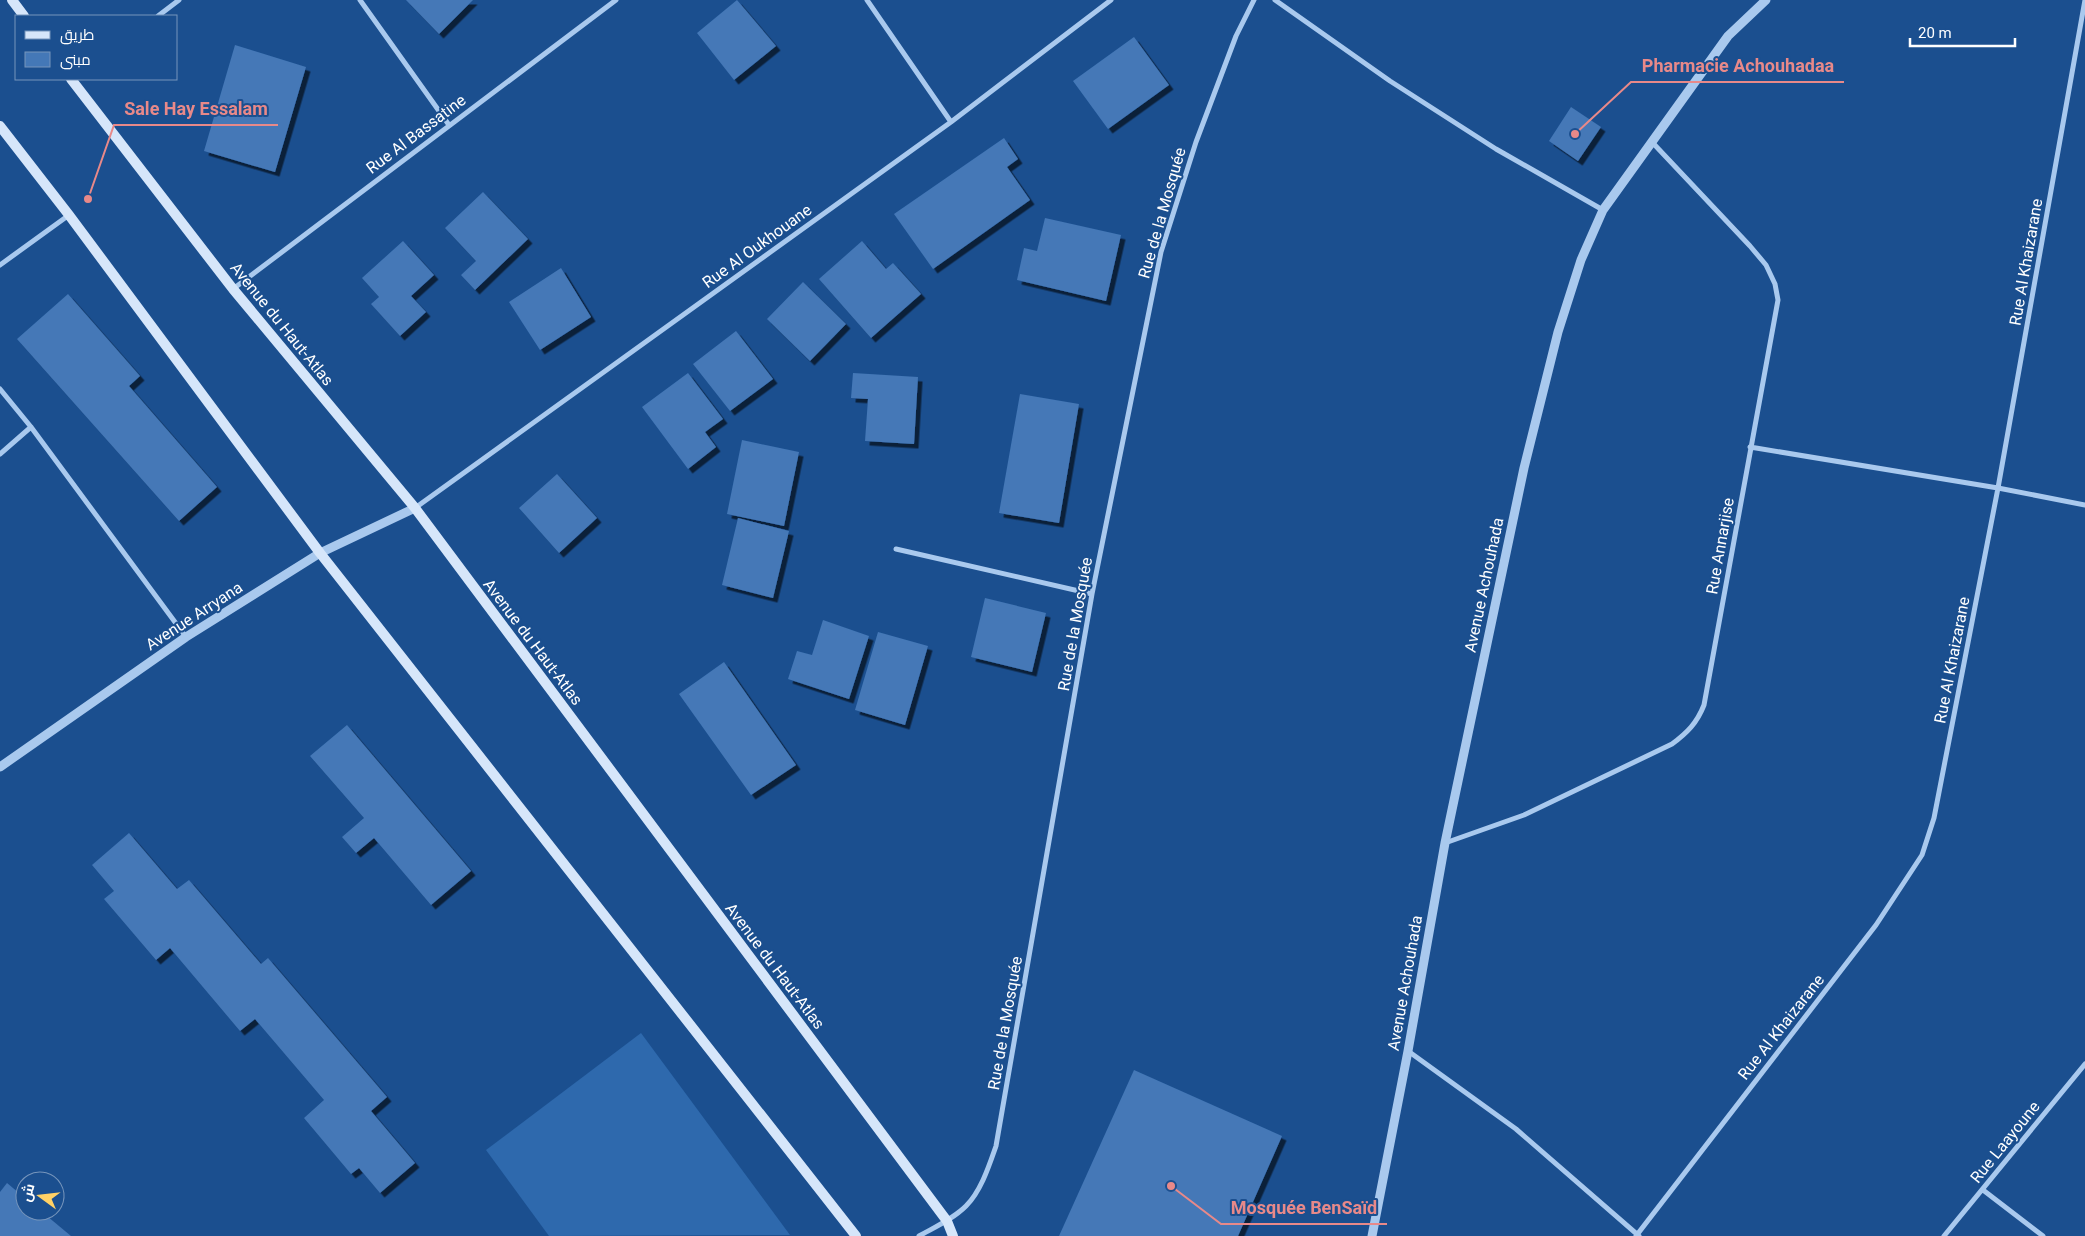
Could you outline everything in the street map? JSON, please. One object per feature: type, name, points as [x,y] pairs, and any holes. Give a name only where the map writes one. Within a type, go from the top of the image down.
[{"type":"main road","points":[[12,0],[23,15]]},
{"type":"main road","name":"Avenue du Haut-Atlas","points":[[74,80],[233,289],[415,508],[946,1220],[953,1236]]},
{"type":"main road","points":[[0,126],[69,215],[320,554],[856,1236]]},
{"type":"street","points":[[159,15],[179,0]]},
{"type":"street","points":[[360,0],[449,125]]},
{"type":"street","name":"Rue Al Bassatine","points":[[233,289],[616,0]]},
{"type":"street","points":[[867,0],[951,122]]},
{"type":"street","name":"Rue Al Oukhouane","points":[[415,508],[951,122],[1111,0]]},
{"type":"street","name":"Rue de la Mosquée","points":[[919,1236],[967,1206],[988,1168],[996,1146],[1092,594],[1161,252],[1196,142],[1236,36],[1254,0]]},
{"type":"street","points":[[1275,0],[1390,82],[1496,149],[1603,210]]},
{"type":"street","name":"Avenue Achouhada","points":[[1372,1236],[1408,1051],[1445,843],[1524,468],[1558,332],[1581,260],[1603,210],[1651,140],[1728,36],[1766,0]]},
{"type":"street","name":"Rue Al Khaizarane","points":[[1637,1236],[1876,924],[1922,855],[1934,818],[1998,488],[2085,0]]},
{"type":"street","name":"Rue Annarjise","points":[[1445,843],[1524,815],[1672,744],[1690,729],[1699,718],[1704,705],[1778,300],[1775,284],[1766,265],[1651,140]]},
{"type":"street","points":[[0,265],[69,215]]},
{"type":"street","points":[[0,389],[31,427],[186,636]]},
{"type":"street","points":[[0,454],[31,427]]},
{"type":"street","points":[[1750,447],[1998,488],[2085,505]]},
{"type":"street","name":"Avenue Arryana","points":[[0,767],[186,636],[320,554],[415,508]]},
{"type":"street","points":[[896,549],[1092,594]]},
{"type":"street","points":[[1408,1051],[1516,1129],[1637,1236]]},
{"type":"street","name":"Rue Laayoune","points":[[1944,1236],[2085,1064]]},
{"type":"street","points":[[1983,1190],[2043,1236]]},
{"type":"shaded area","points":[[641,1033],[790,1235],[549,1236],[486,1150]]},
{"type":"building","points":[[406,0],[473,0],[439,34]]},
{"type":"building","points":[[737,0],[776,46],[734,80],[697,33]]},
{"type":"building","points":[[1134,37],[1169,85],[1108,129],[1073,81]]},
{"type":"building","points":[[235,45],[306,67],[275,172],[204,151]]},
{"type":"building","points":[[1571,107],[1601,127],[1578,161],[1549,141]]},
{"type":"building","points":[[1004,138],[1018,159],[1007,167],[1030,200],[933,269],[894,214]]},
{"type":"building","points":[[483,192],[528,239],[475,290],[461,275],[476,261],[445,228]]},
{"type":"building","points":[[1045,218],[1121,235],[1106,301],[1017,280],[1024,248],[1037,251]]},
{"type":"building","points":[[403,241],[434,275],[411,296],[426,312],[400,336],[371,304],[379,297],[362,278]]},
{"type":"building","points":[[862,241],[886,269],[893,263],[921,294],[871,338],[819,279]]},
{"type":"building","points":[[561,268],[591,317],[540,350],[509,302]]},
{"type":"building","points":[[803,282],[846,324],[810,361],[767,319]]},
{"type":"building","points":[[68,294],[140,376],[129,386],[217,487],[179,521],[17,339]]},
{"type":"building","points":[[736,331],[773,379],[730,411],[693,364]]},
{"type":"building","points":[[688,373],[723,419],[705,432],[716,447],[688,469],[642,407]]},
{"type":"building","points":[[853,373],[918,377],[914,444],[865,441],[868,399],[851,398]]},
{"type":"building","points":[[1020,394],[1079,404],[1059,523],[999,513]]},
{"type":"building","points":[[742,440],[799,452],[784,526],[727,514]]},
{"type":"building","points":[[557,474],[597,518],[559,553],[519,508]]},
{"type":"building","points":[[738,518],[789,531],[773,598],[722,585]]},
{"type":"building","points":[[985,598],[1046,613],[1032,672],[971,657]]},
{"type":"building","points":[[823,620],[869,636],[849,699],[788,679],[797,651],[812,655]]},
{"type":"building","points":[[878,632],[928,646],[905,725],[855,710]]},
{"type":"building","points":[[724,662],[796,765],[751,795],[679,694]]},
{"type":"building","points":[[347,725],[471,871],[431,905],[374,838],[356,853],[342,837],[364,818],[310,756]]},
{"type":"building","points":[[129,833],[177,889],[189,880],[261,964],[268,958],[387,1097],[371,1111],[415,1163],[380,1193],[359,1168],[351,1174],[304,1118],[324,1100],[255,1019],[240,1031],[170,948],[156,960],[104,899],[114,891],[92,865]]},
{"type":"building","points":[[1134,1070],[1282,1136],[1238,1236],[1059,1236]]},
{"type":"building","points":[[7,1183],[15,1190],[15,1221],[53,1221],[71,1236],[0,1236],[0,1192]]},
{"type":"place","name":"Pharmacie Achouhadaa","points":[[1575,134]]},
{"type":"place","name":"Sale Hay Essalam","points":[[88,199]]},
{"type":"place","name":"Mosquée BenSaïd","points":[[1171,1186]]}]
